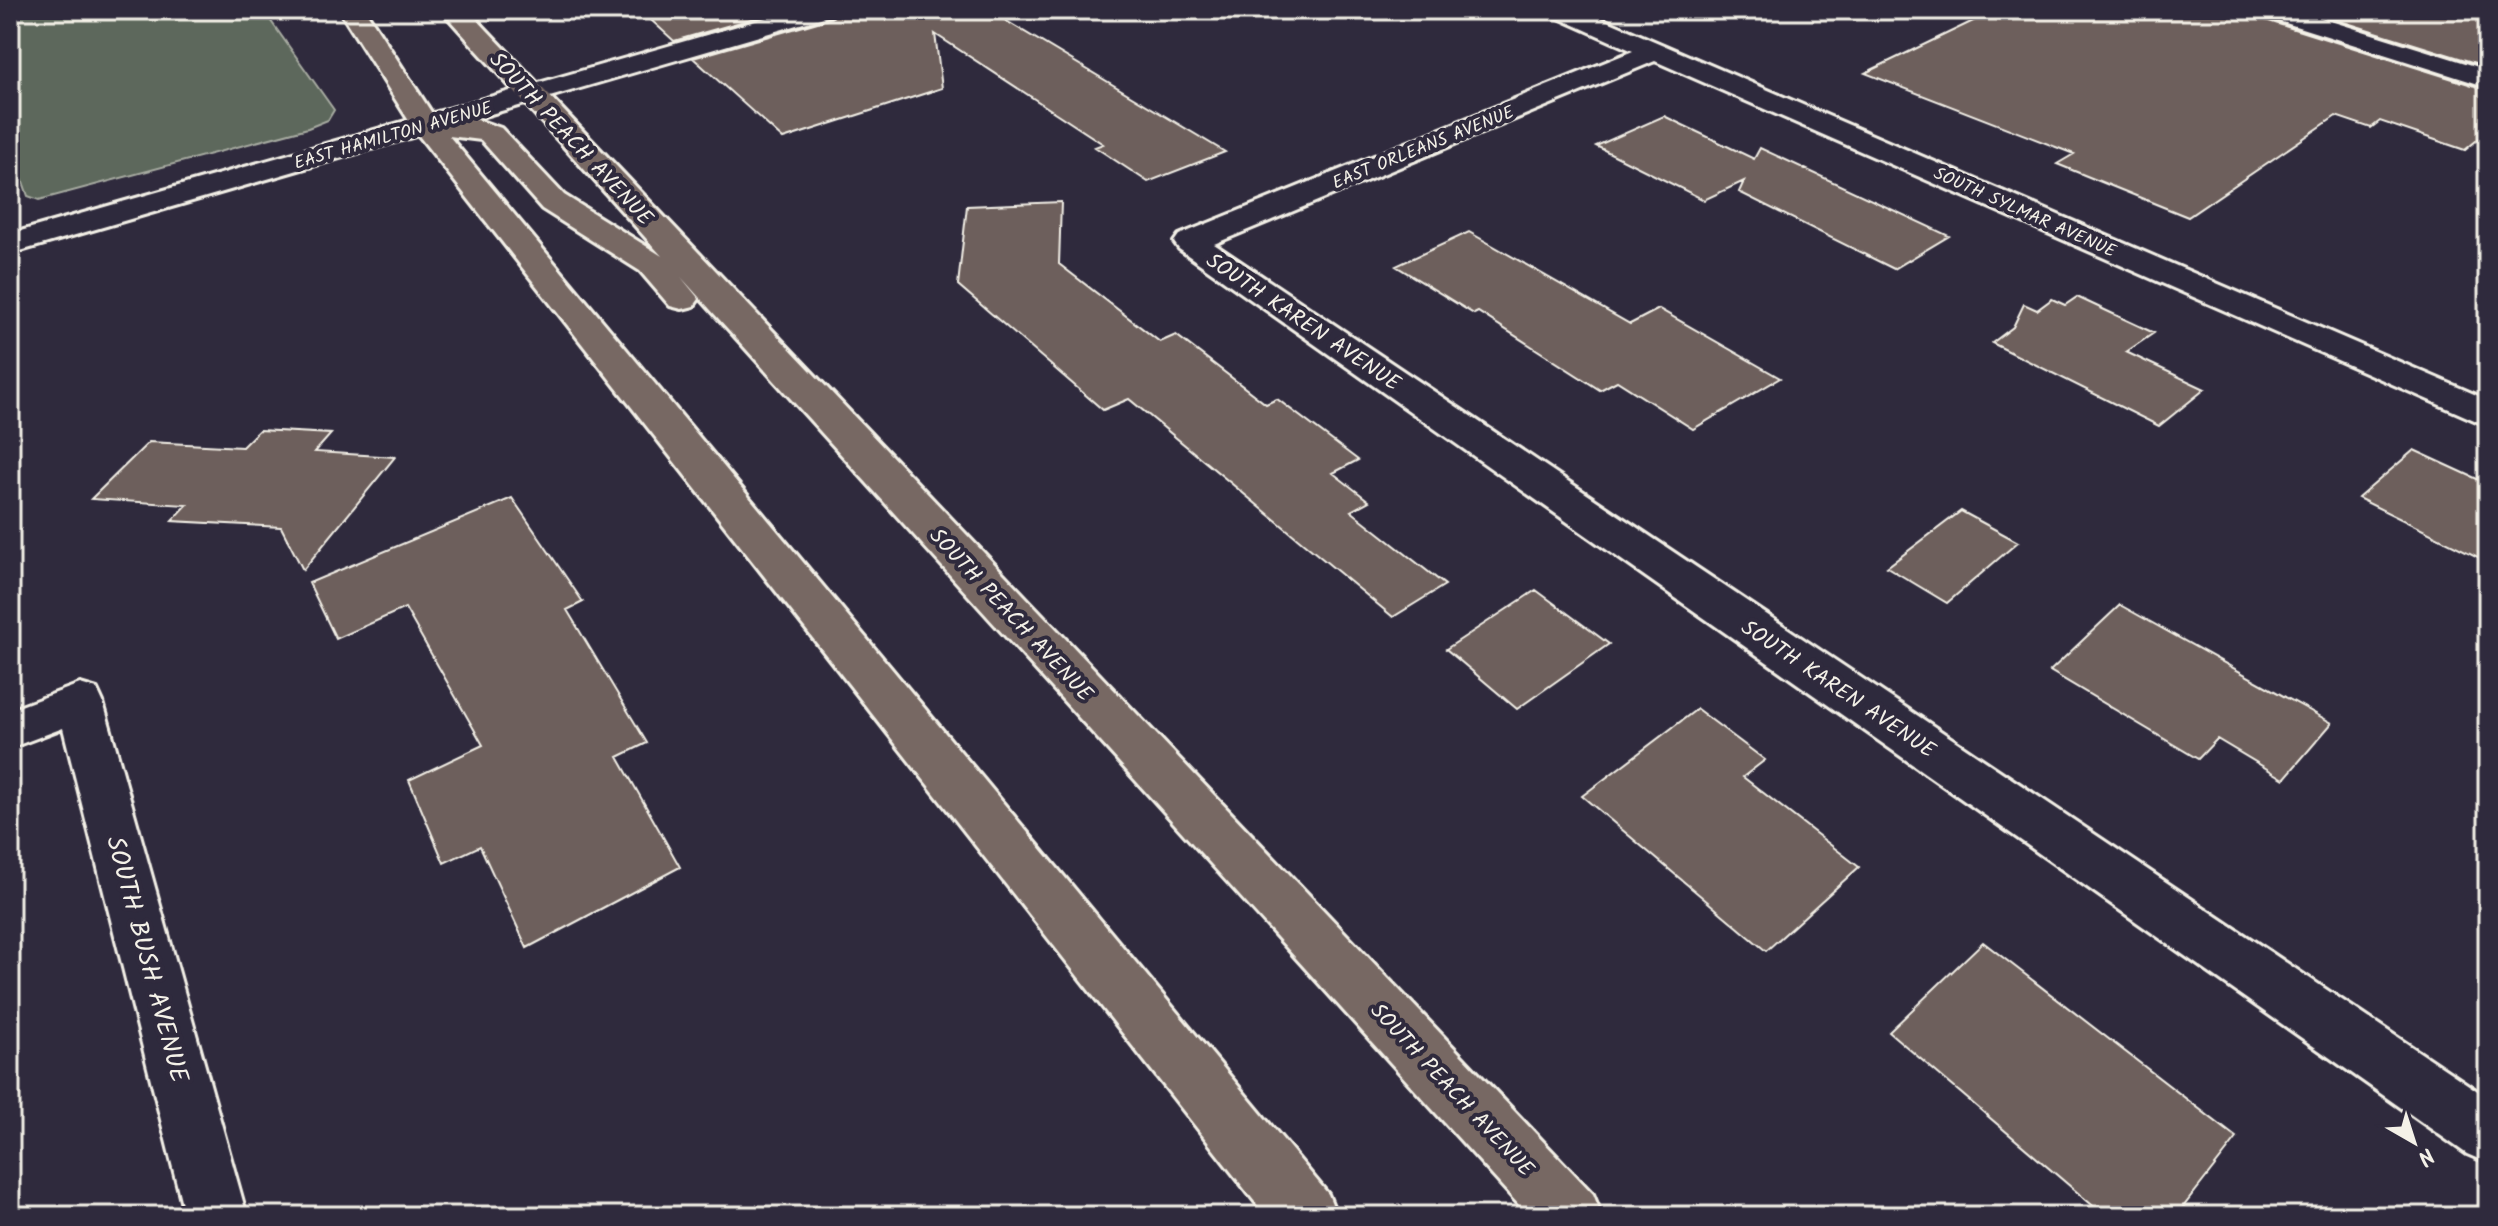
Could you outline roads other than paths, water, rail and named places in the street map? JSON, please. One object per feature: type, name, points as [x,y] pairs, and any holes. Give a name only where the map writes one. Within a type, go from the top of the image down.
[{"type":"main road","points":[[352,10],[426,126],[1306,1216]]},
{"type":"main road","name":"SOUTH PEACH AVENUE","points":[[454,10],[1571,1216]]},
{"type":"main road","points":[[426,126],[475,128],[491,134],[553,202],[652,264],[690,308],[761,374],[851,440]]},
{"type":"street","name":"EAST HAMILTON AVENUE","points":[[10,244],[822,10]]},
{"type":"street","name":"SOUTH SYLMAR AVENUE","points":[[1561,10],[2488,414]]},
{"type":"street","points":[[2269,10],[2488,79]]},
{"type":"street","name":"EAST ORLEANS AVENUE","points":[[1190,242],[1656,51]]},
{"type":"street","name":"SOUTH KAREN AVENUE","points":[[1190,242],[2488,1133]]},
{"type":"street","name":"SOUTH BUSH AVENUE","points":[[10,729],[80,702],[216,1216]]}]
